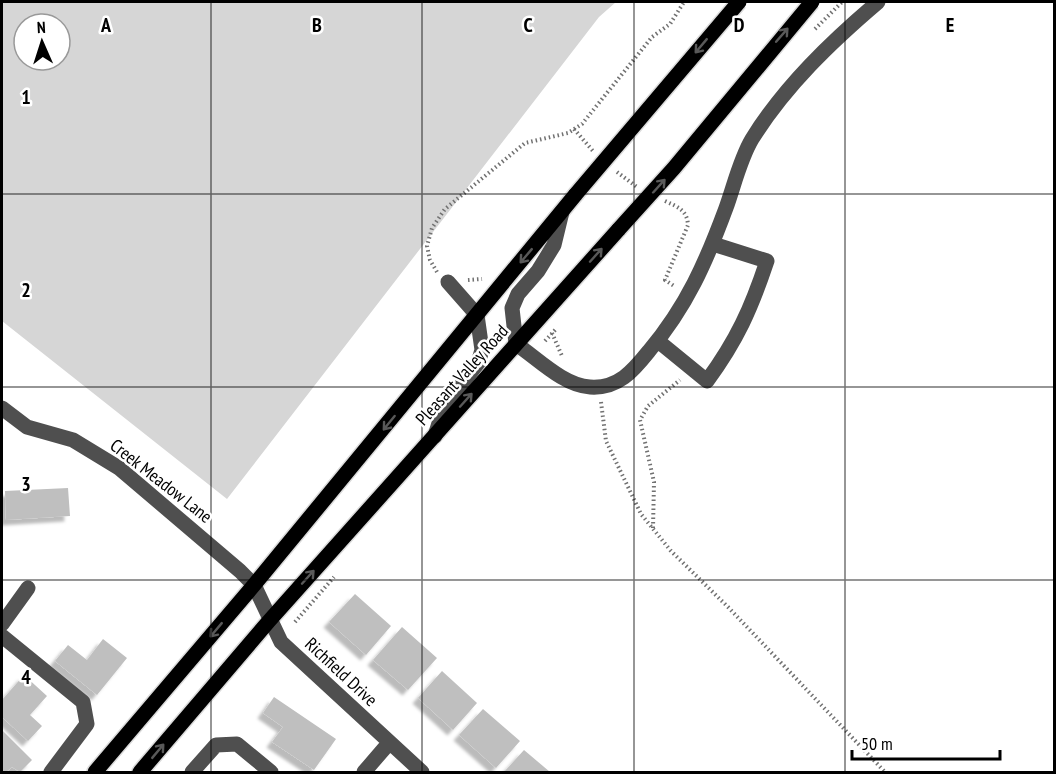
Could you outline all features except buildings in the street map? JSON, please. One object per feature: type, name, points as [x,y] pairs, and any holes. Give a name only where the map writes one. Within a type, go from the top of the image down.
[{"type":"main road","name":"Pleasant Valley Road","points":[[95,772],[254,585],[576,194],[739,2]]},
{"type":"main road","name":"Pleasant Valley Road","points":[[140,772],[270,621],[674,168],[812,2]]},
{"type":"street","points":[[562,212],[554,245],[538,271],[518,294],[512,308],[516,344],[571,382],[590,387],[613,385],[632,372],[675,321],[692,291],[713,244],[751,141],[788,91],[834,39],[878,2]]},
{"type":"street","points":[[658,341],[707,381],[731,348],[751,311],[767,261],[713,244]]},
{"type":"street","points":[[435,436],[444,407],[478,363],[482,350],[477,315],[448,282]]},
{"type":"street","name":"Creek Meadow Lane","points":[[3,413],[27,427],[74,440],[118,468],[254,585]]},
{"type":"street","name":"Richfield Drive","points":[[254,585],[281,642],[422,772]]},
{"type":"street","points":[[2,624],[28,588]]},
{"type":"street","points":[[2,636],[82,702],[87,724],[51,772]]},
{"type":"street","points":[[364,772],[389,743]]},
{"type":"street","points":[[192,772],[216,745],[237,744],[271,772]]},
{"type":"path","points":[[448,282],[439,275],[430,260],[427,246],[432,228],[445,209],[525,143],[568,133],[582,123],[652,37],[670,24],[684,2]]},
{"type":"path","points":[[574,129],[598,156]]},
{"type":"path","points":[[615,171],[645,190]]},
{"type":"path","points":[[664,200],[684,210],[688,217],[688,225],[665,280],[675,284],[673,294]]},
{"type":"path","points":[[552,333],[564,360]]},
{"type":"path","points":[[653,529],[654,482],[640,420],[648,406],[693,369]]},
{"type":"path","points":[[599,386],[606,441],[641,514],[670,551],[728,607],[885,772]]},
{"type":"shaded area","points":[[2,2],[616,2],[599,17],[227,499],[2,321]]}]
